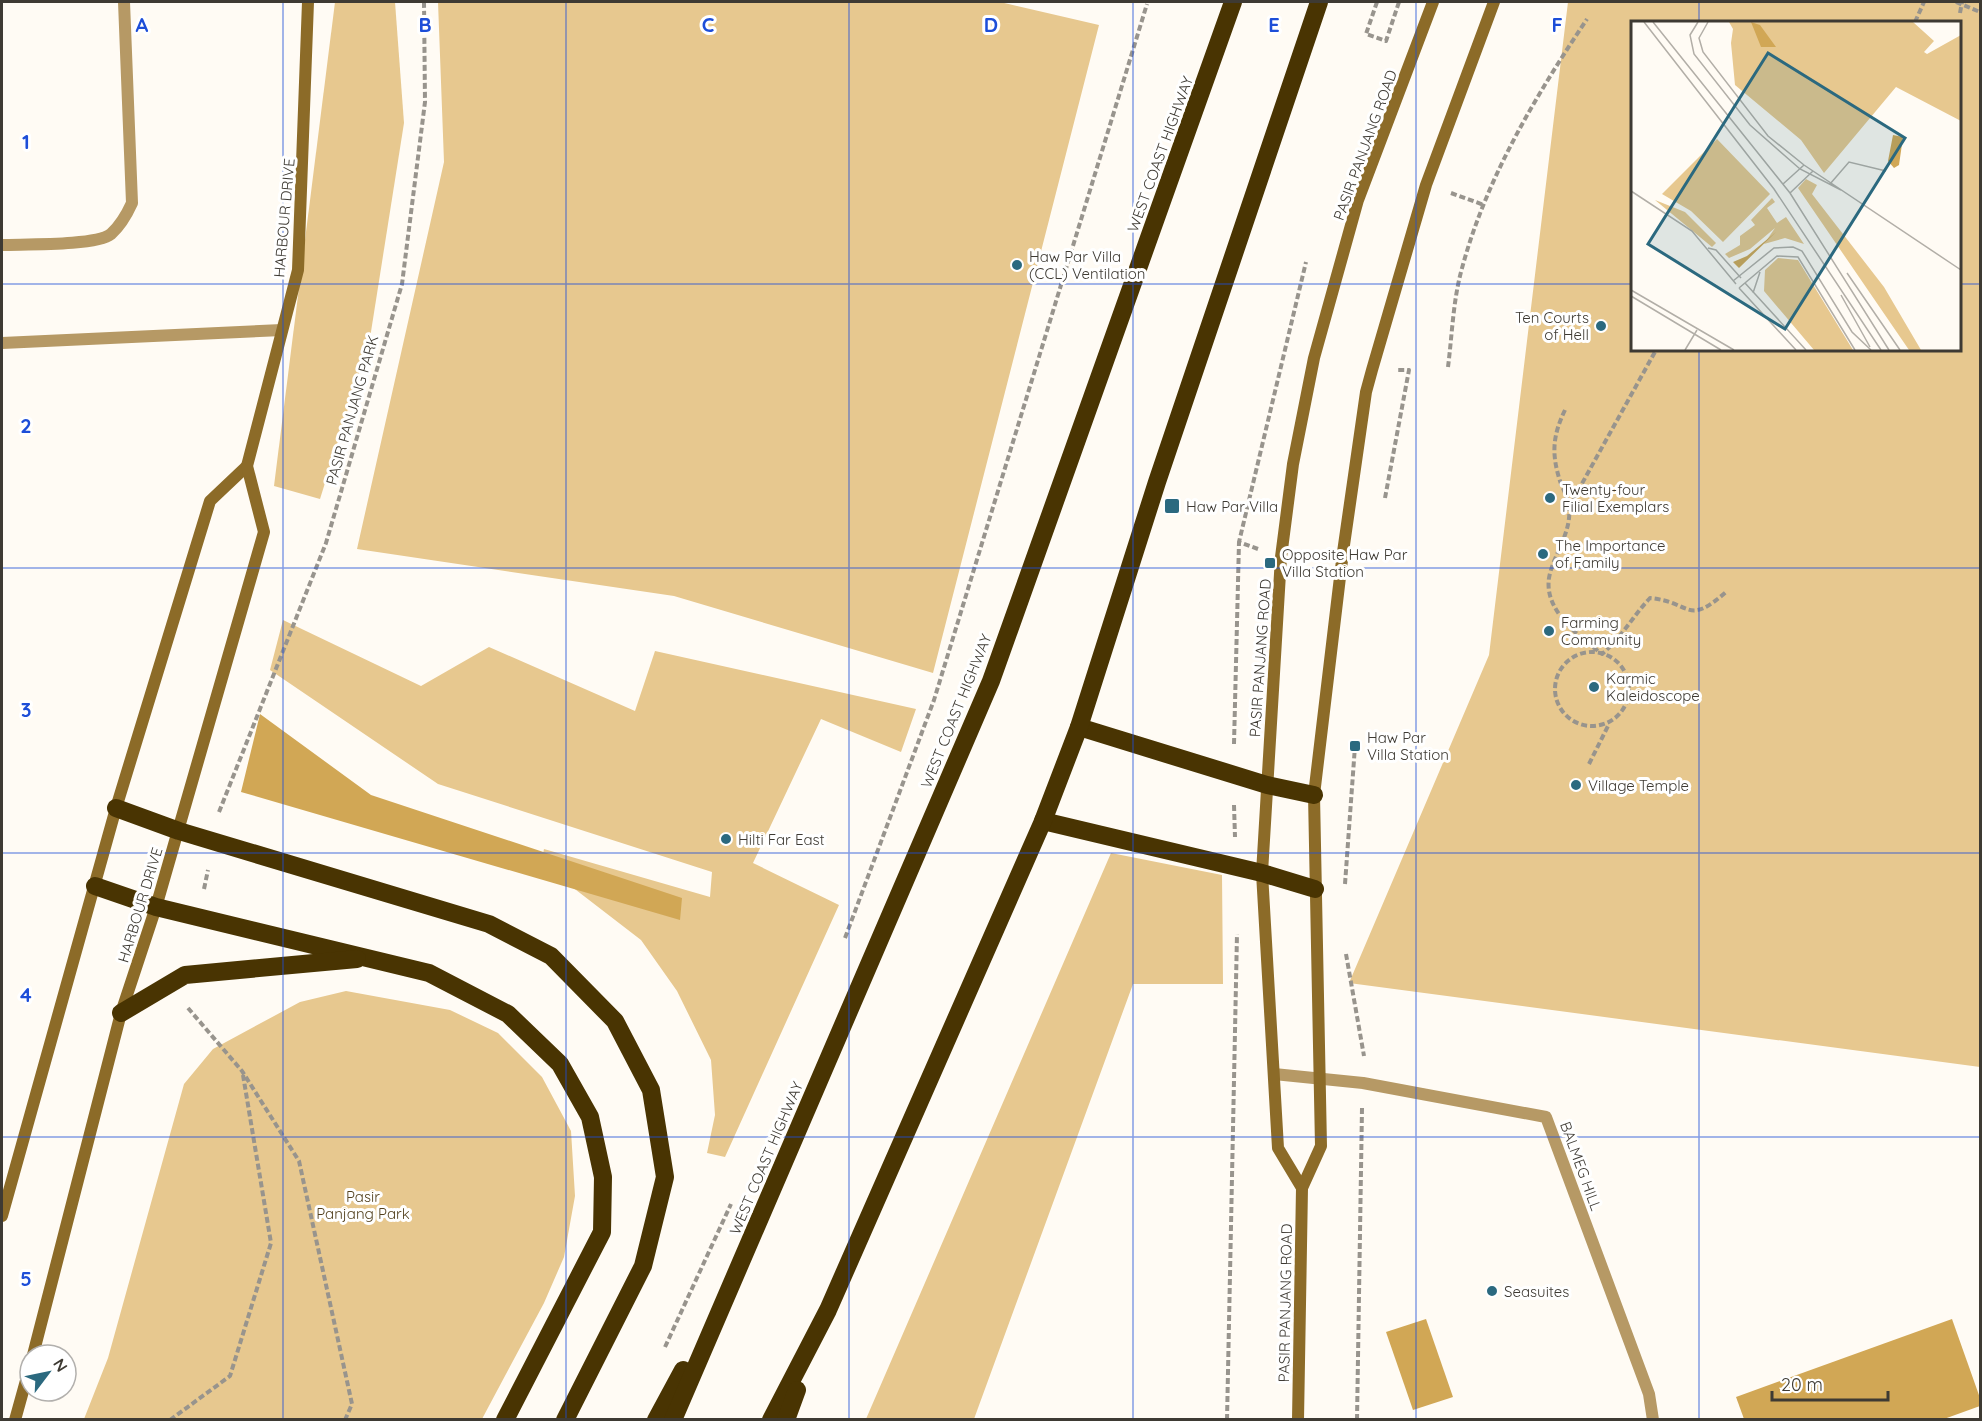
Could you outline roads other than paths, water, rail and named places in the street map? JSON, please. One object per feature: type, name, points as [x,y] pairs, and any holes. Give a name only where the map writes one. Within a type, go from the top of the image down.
[{"type":"highway","name":"WEST COAST HIGHWAY","points":[[673,1419],[991,681],[1233,2]]},
{"type":"highway","points":[[786,1419],[828,1310],[1043,821],[1079,727],[1157,482],[1319,2]]},
{"type":"highway","points":[[1079,727],[1267,785],[1314,795]]},
{"type":"highway","points":[[116,808],[178,831],[489,924],[551,956],[615,1021],[651,1090],[665,1178],[643,1266],[565,1419]]},
{"type":"highway","points":[[1043,821],[1262,873],[1315,889]]},
{"type":"highway","points":[[95,886],[156,907],[429,973],[508,1014],[560,1064],[591,1117],[603,1177],[602,1232],[505,1419]]},
{"type":"highway","points":[[121,1012],[185,975],[373,958]]},
{"type":"highway","points":[[656,1419],[737,1271]]},
{"type":"highway","points":[[771,1419],[828,1310]]},
{"type":"main road","name":"HARBOUR DRIVE","points":[[36,1343],[121,1012],[156,907],[264,532],[247,466],[298,270],[308,2]]},
{"type":"main road","name":"PASIR PANJANG ROAD","points":[[1302,1188],[1278,1148],[1262,873],[1281,557],[1293,464],[1314,358],[1358,201],[1433,2]]},
{"type":"main road","name":"PASIR PANJANG ROAD","points":[[1298,1419],[1302,1188],[1321,1146],[1314,795],[1341,564],[1366,392],[1426,185],[1494,2]]},
{"type":"main road","points":[[2,1216],[116,808],[210,501],[247,466]]},
{"type":"main road","points":[[15,1419],[20,1403]]},
{"type":"street","points":[[2,245],[93,241],[110,235],[124,219],[132,203],[124,2]]},
{"type":"street","points":[[2,343],[282,330]]},
{"type":"street","name":"BALMEG HILL","points":[[1274,1074],[1363,1083],[1543,1115],[1548,1119],[1649,1394],[1653,1419]]},
{"type":"place","name":"Haw Par Villa (CCL) Ventilation","points":[[1017,265]]},
{"type":"place","name":"Ten Courts of Hell","points":[[1601,326]]},
{"type":"place","name":"Twenty-four Filial Exemplars","points":[[1550,498]]},
{"type":"place","name":"Haw Par Villa","points":[[1172,506]]},
{"type":"place","name":"The Importance of Family","points":[[1543,554]]},
{"type":"place","name":"Opposite Haw Par Villa Station","points":[[1270,563]]},
{"type":"place","name":"Farming Community","points":[[1549,631]]},
{"type":"place","name":"Karmic Kaleidoscope","points":[[1594,687]]},
{"type":"place","name":"Haw Par Villa Station","points":[[1355,746]]},
{"type":"place","name":"Village Temple","points":[[1576,785]]},
{"type":"place","name":"Hilti Far East","points":[[726,839]]},
{"type":"place","name":"Seasuites","points":[[1492,1291]]},
{"type":"park label","name":"Pasir Panjang Park","points":[[363,1204]]}]
